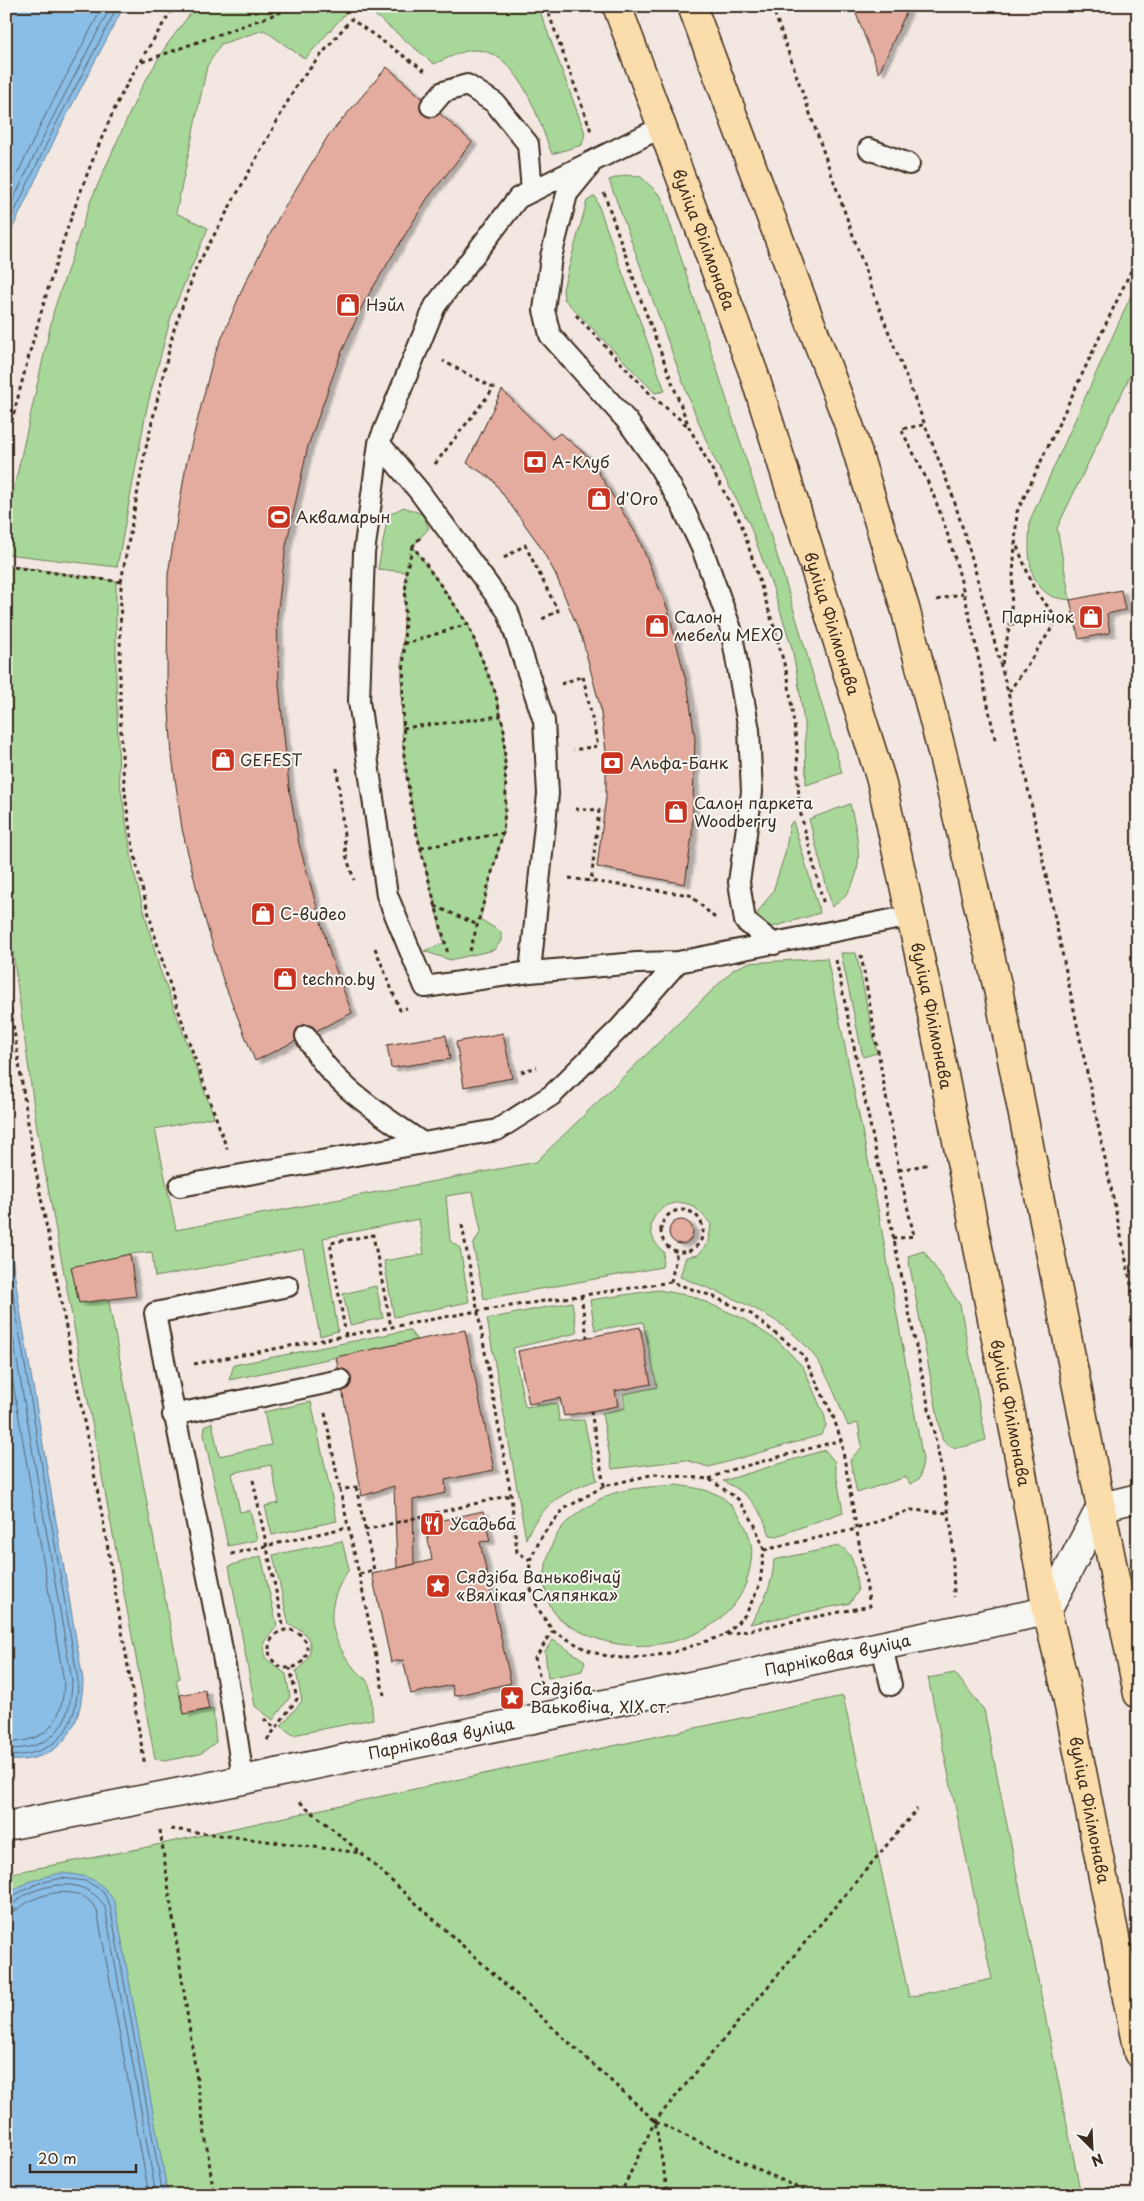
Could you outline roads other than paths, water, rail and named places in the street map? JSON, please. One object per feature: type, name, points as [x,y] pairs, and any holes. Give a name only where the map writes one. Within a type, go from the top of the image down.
[{"type":"main road","name":"вуліца Філімонава","points":[[617,6],[754,374],[881,780],[1014,1431],[1047,1611],[1065,1686],[1138,2053]]},
{"type":"main road","points":[[692,6],[850,428],[906,608],[998,990],[1138,1694]]},
{"type":"street","points":[[1047,1611],[1100,1507],[1138,1498]]},
{"type":"street","name":"Парніковая вуліца","points":[[6,1826],[244,1780],[1047,1611]]},
{"type":"lane","points":[[431,106],[443,92],[467,85],[495,103],[528,144],[532,191]]},
{"type":"lane","points":[[662,128],[518,198],[435,306],[379,443],[364,553],[359,701],[387,896],[425,987],[530,972],[637,963],[678,962],[910,916]]},
{"type":"lane","points":[[869,149],[909,164]]},
{"type":"lane","points":[[595,160],[567,194],[551,257],[544,310],[550,335],[628,422],[657,463],[682,506],[702,548],[717,588],[731,629],[749,730],[752,792],[739,882],[745,921],[774,944]]},
{"type":"lane","points":[[379,443],[439,518],[508,612],[544,721],[548,794],[530,972]]},
{"type":"lane","points":[[180,1186],[420,1142],[497,1130],[552,1094],[620,1028],[678,962]]},
{"type":"lane","points":[[306,1036],[317,1057],[337,1081],[420,1142]]},
{"type":"lane","points":[[244,1780],[204,1561],[173,1415],[155,1313],[288,1286]]},
{"type":"lane","points":[[173,1415],[340,1380]]},
{"type":"lane","points":[[882,1647],[891,1685]]},
{"type":"water","points":[[6,6],[124,6],[60,128],[6,242]]},
{"type":"water","points":[[6,1217],[83,1680],[82,1698],[78,1714],[64,1740],[54,1749],[41,1756],[25,1760],[6,1760]]},
{"type":"water","points":[[62,1873],[87,1877],[93,1880],[105,1889],[115,1903],[168,2195],[6,2195],[6,1895],[32,1881]]},
{"type":"place","name":"Нэйл","points":[[348,305]]},
{"type":"place","name":"А-Клуб","points":[[535,462]]},
{"type":"place","name":"d'Oro","points":[[599,499]]},
{"type":"place","name":"Аквамарын","points":[[279,517]]},
{"type":"place","name":"Парнічoк","points":[[1091,617]]},
{"type":"place","name":"Салон мебели MEXO","points":[[657,626]]},
{"type":"place","name":"GEFEST","points":[[223,760]]},
{"type":"place","name":"Альфа-Банк","points":[[612,763]]},
{"type":"place","name":"Салон паркета Woodberry","points":[[676,812]]},
{"type":"place","name":"С-видео","points":[[263,914]]},
{"type":"place","name":"techno.by","points":[[285,979]]},
{"type":"place","name":"Усадьба","points":[[432,1524]]},
{"type":"place","name":"Сядзіба Ваньковічаў «Вялікая Сляпянка»","points":[[438,1586]]},
{"type":"place","name":"Сядзіба Ваьковіча, XIX ст.","points":[[512,1698]]}]
